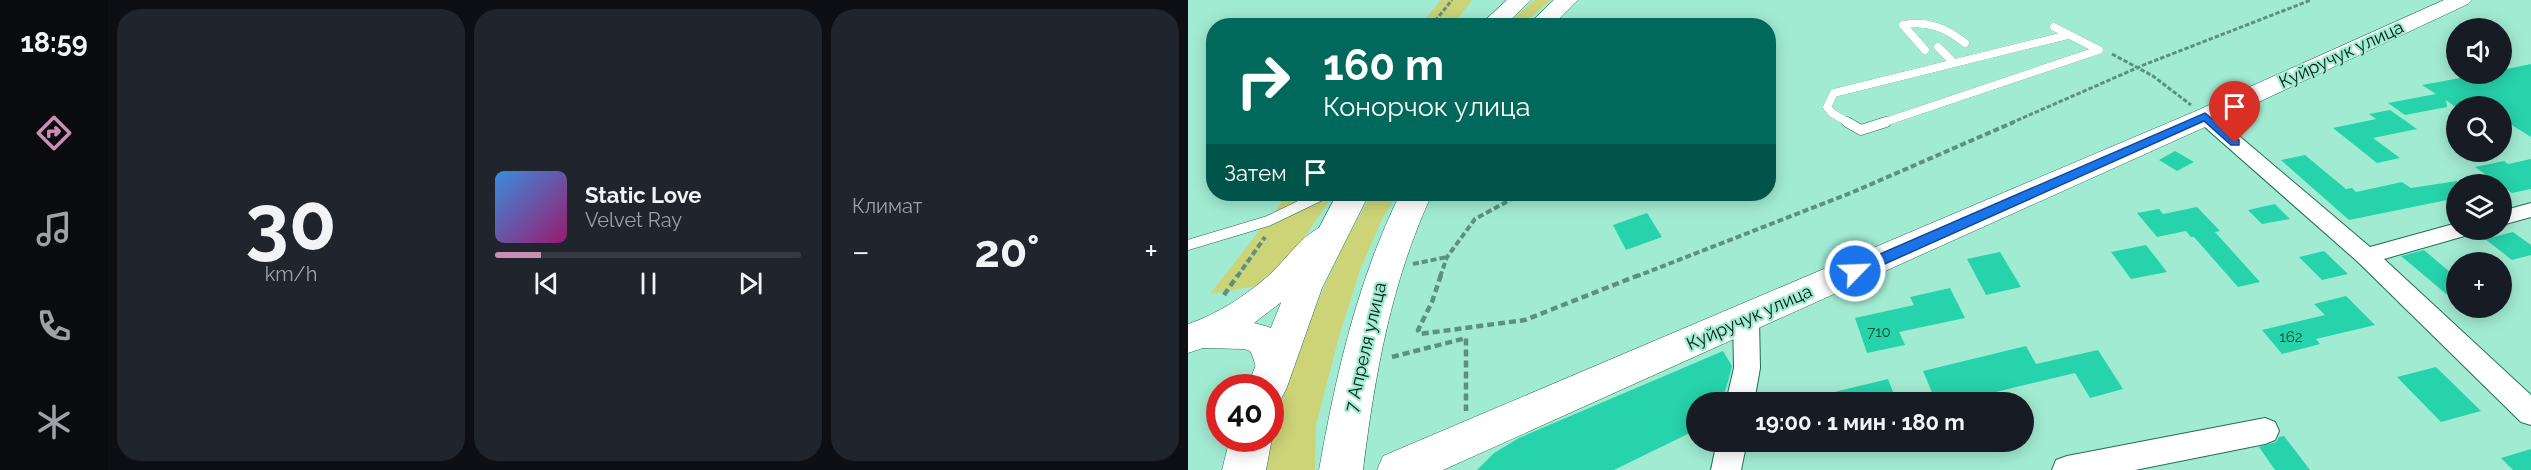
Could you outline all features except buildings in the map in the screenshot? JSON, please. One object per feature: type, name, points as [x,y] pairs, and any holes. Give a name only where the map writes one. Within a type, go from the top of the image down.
[{"type":"main road","points":[[1477,18],[1489,0]]},
{"type":"main road","points":[[1499,18],[1520,0]]},
{"type":"main road","points":[[1548,18],[1567,0]]},
{"type":"main road","name":"7 Апреля улица","points":[[1341,470],[1368,320],[1383,271],[1416,201]]},
{"type":"main road","points":[[1271,374],[1339,202]]},
{"type":"main road","points":[[1244,470],[1248,452]]},
{"type":"street","name":"Куйручук улица","points":[[1398,470],[2205,117],[2461,0]]},
{"type":"street","points":[[2205,117],[2367,256],[2531,413]]},
{"type":"street","points":[[1195,337],[1252,307],[1280,287],[1299,267],[1339,202]]},
{"type":"street","points":[[2512,215],[2531,210]]},
{"type":"street","points":[[2367,256],[2446,234]]},
{"type":"street","points":[[1742,392],[1747,368],[1746,319]]},
{"type":"street","points":[[1195,337],[1244,335],[1262,340],[1269,346],[1270,374]]},
{"type":"street","points":[[2067,470],[2265,431]]},
{"type":"street","points":[[1726,470],[1730,452]]},
{"type":"lane","points":[[1925,50],[1903,25],[1917,21],[1946,28],[1965,42]]},
{"type":"lane","points":[[2055,27],[2099,50],[1861,130],[1827,107],[1834,93],[2068,35]]},
{"type":"lane","points":[[1938,47],[1954,63]]},
{"type":"lane","points":[[1188,245],[1268,221],[1280,215],[1339,202]]},
{"type":"path","points":[[1437,18],[1452,0]]},
{"type":"path","points":[[1508,201],[1475,219],[1447,257],[1432,303],[1418,330],[1420,334],[1525,320],[1853,192],[2137,68],[2311,0]]},
{"type":"path","points":[[2126,59],[2171,88]]},
{"type":"path","points":[[1222,299],[1280,215]]},
{"type":"path","points":[[1409,275],[1411,264]]},
{"type":"path","points":[[1394,348],[1392,358],[1466,338],[1466,411]]},
{"type":"green space","points":[[1441,0],[1472,0],[1458,18],[1426,18]]},
{"type":"green space","points":[[1535,0],[1551,0],[1529,18],[1514,18]]},
{"type":"green space","points":[[1283,201],[1329,201],[1273,283],[1210,294]]},
{"type":"green space","points":[[1368,201],[1393,201],[1383,217],[1360,270],[1340,333],[1316,425],[1315,470],[1262,470],[1267,452],[1284,452],[1284,396],[1307,328],[1337,259]]},
{"type":"route","points":[[1855,271],[2205,117],[2235,143]]}]
